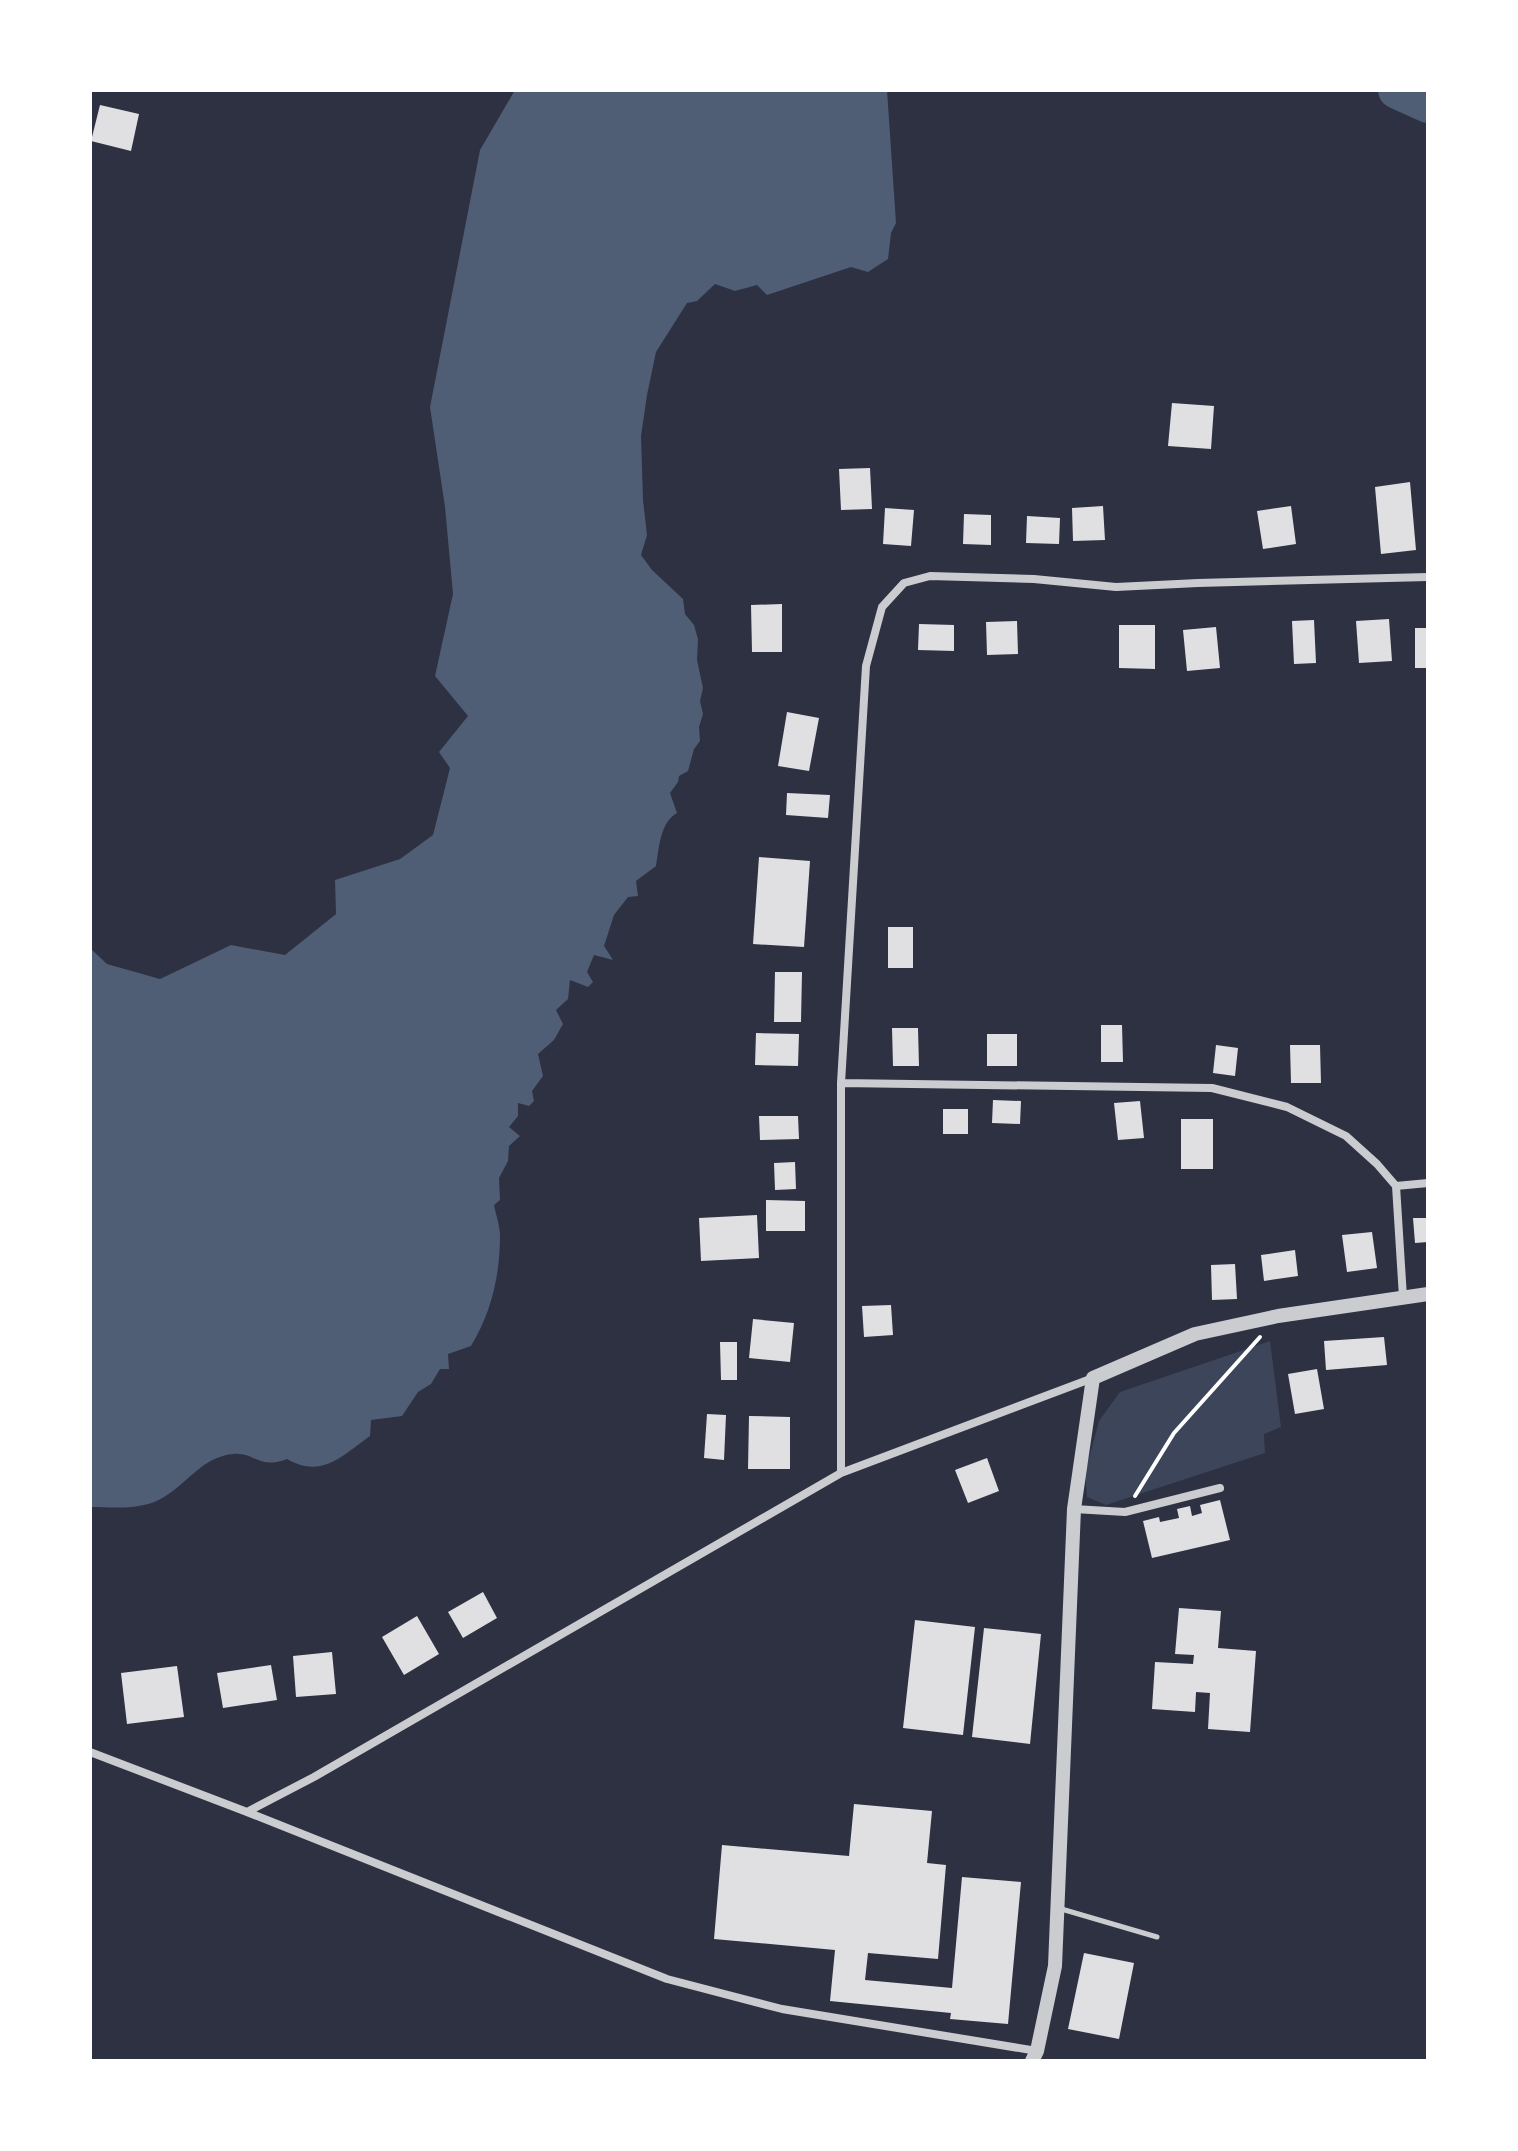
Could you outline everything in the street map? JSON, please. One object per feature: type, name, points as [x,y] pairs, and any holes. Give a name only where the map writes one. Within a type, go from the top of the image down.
[{"type":"street","points":[[841,1473],[841,1083],[866,666],[882,607],[904,583],[930,576],[1034,579],[1116,587],[1428,577]]},
{"type":"street","points":[[841,1083],[1212,1088],[1287,1107],[1346,1136],[1396,1186],[1403,1297]]},
{"type":"street","points":[[1396,1186],[1428,1183]]},
{"type":"street","points":[[247,1812],[314,1777],[841,1473],[1093,1378],[1195,1334],[1278,1316],[1428,1294]]},
{"type":"street","points":[[90,1752],[667,1979],[782,2009],[1034,2056],[1055,1966],[1074,1509],[1093,1378]]},
{"type":"street","points":[[1074,1509],[1125,1512],[1220,1488]]},
{"type":"lane","points":[[1057,1908],[1157,1937]]},
{"type":"path","points":[[1125,1512],[1174,1433],[1278,1316]]},
{"type":"shaded area","points":[[515,90],[887,90],[896,223],[891,233],[888,259],[868,272],[851,267],[767,295],[757,285],[735,291],[715,284],[697,301],[687,303],[656,352],[641,436],[647,535],[641,555],[652,570],[683,599],[685,614],[694,625],[703,688],[700,741],[694,749],[688,771],[679,776],[670,793],[677,813],[664,829],[656,866],[636,881],[638,896],[628,897],[614,915],[604,946],[613,960],[594,955],[587,972],[593,982],[588,987],[570,980],[568,999],[556,1010],[563,1024],[554,1040],[538,1054],[543,1076],[532,1091],[534,1101],[529,1106],[518,1103],[518,1116],[509,1127],[520,1136],[509,1146],[508,1161],[499,1178],[500,1200],[494,1205],[500,1236],[496,1280],[484,1321],[471,1346],[448,1354],[449,1369],[440,1369],[431,1384],[418,1392],[402,1416],[371,1420],[370,1436],[331,1462],[311,1467],[287,1459],[270,1463],[247,1455],[222,1456],[204,1465],[173,1491],[155,1501],[128,1507],[90,1507],[90,948],[107,964],[160,979],[231,945],[285,955],[336,914],[335,880],[400,859],[433,835],[450,768],[439,752],[468,716],[435,676],[453,594],[445,507],[430,407],[480,150]]},
{"type":"shaded area","points":[[1270,1341],[1281,1427],[1264,1434],[1265,1453],[1106,1505],[1087,1497],[1085,1473],[1099,1421],[1120,1392]]},
{"type":"building","points":[[100,105],[139,114],[131,151],[91,141]]},
{"type":"building","points":[[1172,403],[1214,406],[1211,449],[1168,446]]},
{"type":"building","points":[[870,468],[872,509],[841,510],[839,469]]},
{"type":"building","points":[[1410,482],[1416,550],[1381,554],[1375,487]]},
{"type":"building","points":[[1103,506],[1105,540],[1073,541],[1072,508]]},
{"type":"building","points":[[1291,506],[1296,544],[1263,549],[1257,511]]},
{"type":"building","points":[[885,508],[914,510],[911,546],[883,544]]},
{"type":"building","points":[[964,514],[991,515],[991,545],[963,544]]},
{"type":"building","points":[[1027,516],[1060,518],[1059,544],[1026,543]]},
{"type":"building","points":[[782,604],[782,652],[752,652],[751,605]]},
{"type":"building","points":[[1389,619],[1392,661],[1359,663],[1356,621]]},
{"type":"building","points":[[1314,620],[1316,663],[1294,664],[1292,621]]},
{"type":"building","points":[[1017,621],[1018,654],[987,655],[986,622]]},
{"type":"building","points":[[919,624],[954,625],[954,651],[918,650]]},
{"type":"building","points":[[1119,625],[1155,625],[1155,669],[1119,668]]},
{"type":"building","points":[[1216,627],[1220,668],[1187,671],[1183,630]]},
{"type":"building","points":[[1415,628],[1428,628],[1428,668],[1415,668]]},
{"type":"building","points":[[787,712],[819,718],[809,771],[778,766]]},
{"type":"building","points":[[787,793],[830,795],[828,818],[786,815]]},
{"type":"building","points":[[759,857],[810,861],[804,947],[753,944]]},
{"type":"building","points":[[888,927],[913,927],[913,968],[888,968]]},
{"type":"building","points":[[775,972],[802,972],[801,1022],[774,1022]]},
{"type":"building","points":[[1101,1025],[1122,1025],[1123,1062],[1101,1062]]},
{"type":"building","points":[[892,1028],[918,1028],[919,1066],[893,1066]]},
{"type":"building","points":[[756,1033],[799,1034],[798,1066],[755,1065]]},
{"type":"building","points":[[987,1034],[1017,1034],[1017,1066],[987,1066]]},
{"type":"building","points":[[1216,1045],[1238,1048],[1235,1076],[1213,1073]]},
{"type":"building","points":[[1290,1045],[1320,1045],[1321,1083],[1291,1083]]},
{"type":"building","points":[[993,1100],[1021,1101],[1020,1124],[992,1123]]},
{"type":"building","points":[[1140,1101],[1144,1138],[1118,1140],[1114,1103]]},
{"type":"building","points":[[943,1109],[968,1109],[968,1134],[943,1134]]},
{"type":"building","points":[[759,1116],[798,1116],[799,1139],[760,1140]]},
{"type":"building","points":[[1181,1119],[1213,1119],[1213,1169],[1181,1169]]},
{"type":"building","points":[[795,1162],[796,1189],[775,1190],[774,1163]]},
{"type":"building","points":[[766,1200],[805,1201],[805,1231],[766,1231]]},
{"type":"building","points":[[757,1215],[759,1258],[701,1261],[699,1218]]},
{"type":"building","points":[[1413,1218],[1428,1218],[1428,1242],[1415,1243]]},
{"type":"building","points":[[1372,1232],[1377,1268],[1347,1272],[1342,1235]]},
{"type":"building","points":[[1295,1250],[1298,1276],[1264,1281],[1261,1255]]},
{"type":"building","points":[[1235,1264],[1237,1299],[1212,1300],[1211,1265]]},
{"type":"building","points":[[891,1305],[893,1335],[864,1337],[862,1306]]},
{"type":"building","points":[[753,1319],[794,1323],[790,1362],[749,1358]]},
{"type":"building","points":[[1384,1337],[1387,1365],[1326,1370],[1324,1341]]},
{"type":"building","points":[[720,1342],[737,1342],[737,1380],[721,1380]]},
{"type":"building","points":[[1317,1369],[1324,1409],[1295,1414],[1288,1374]]},
{"type":"building","points":[[707,1414],[726,1415],[724,1460],[704,1458]]},
{"type":"building","points":[[749,1416],[790,1417],[790,1469],[748,1469]]},
{"type":"building","points":[[987,1458],[999,1491],[968,1503],[955,1470]]},
{"type":"building","points":[[1220,1500],[1230,1540],[1152,1558],[1143,1521],[1159,1517],[1160,1522],[1179,1518],[1177,1509],[1190,1506],[1192,1516],[1202,1513],[1200,1505]]},
{"type":"building","points":[[483,1592],[497,1618],[463,1638],[448,1612]]},
{"type":"building","points":[[1179,1608],[1221,1611],[1218,1648],[1256,1651],[1250,1732],[1208,1729],[1210,1693],[1196,1692],[1195,1712],[1152,1709],[1155,1662],[1193,1664],[1194,1655],[1175,1654]]},
{"type":"building","points":[[417,1616],[439,1654],[404,1675],[382,1637]]},
{"type":"building","points":[[915,1620],[975,1627],[963,1735],[903,1728]]},
{"type":"building","points":[[984,1628],[1041,1634],[1030,1744],[972,1737]]},
{"type":"building","points":[[332,1652],[336,1694],[296,1697],[293,1656]]},
{"type":"building","points":[[271,1665],[277,1700],[223,1708],[217,1673]]},
{"type":"building","points":[[177,1666],[184,1717],[127,1724],[121,1673]]},
{"type":"building","points":[[854,1804],[932,1811],[927,1863],[946,1865],[938,1959],[868,1953],[865,1980],[952,1988],[962,1877],[1021,1882],[1008,2024],[950,2019],[951,2013],[830,2001],[835,1950],[714,1939],[722,1845],[849,1856]]},
{"type":"building","points":[[1084,1953],[1134,1963],[1119,2039],[1068,2029]]},
{"type":"waterway","points":[[1397,90],[1428,104]]}]
